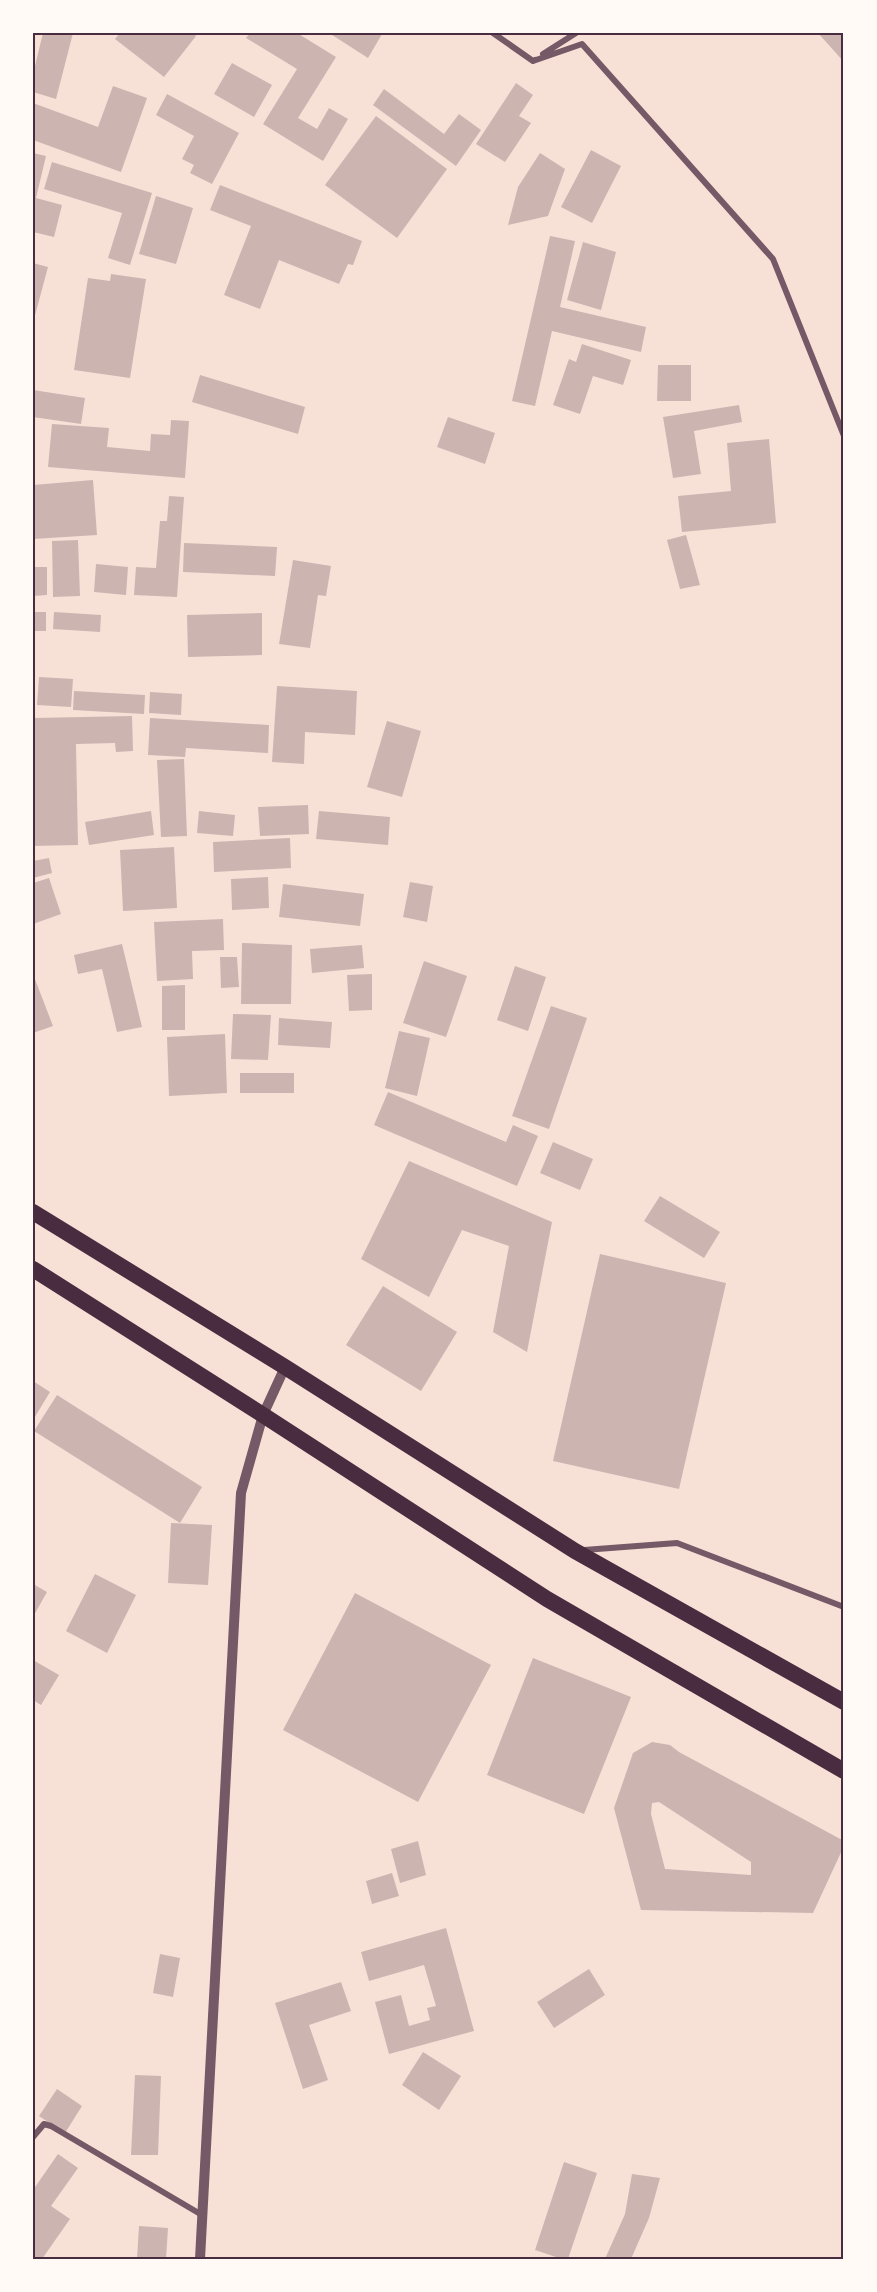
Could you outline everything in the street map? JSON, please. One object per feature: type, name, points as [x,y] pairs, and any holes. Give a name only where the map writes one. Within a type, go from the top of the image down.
[{"type":"highway","points":[[33,1212],[285,1367],[575,1551],[844,1702]]},
{"type":"highway","points":[[33,1269],[547,1599],[844,1771]]},
{"type":"street","points":[[493,33],[533,61]]},
{"type":"street","points":[[533,61],[576,33]]},
{"type":"street","points":[[533,61],[582,44],[773,259],[844,436]]},
{"type":"street","points":[[200,2259],[241,1492],[263,1415],[285,1367]]},
{"type":"street","points":[[575,1551],[676,1543],[844,1607]]},
{"type":"street","points":[[33,2137],[44,2124],[51,2126],[202,2215]]},
{"type":"building","points":[[43,33],[73,33],[56,99],[33,92],[33,74]]},
{"type":"building","points":[[120,33],[193,33],[196,36],[164,77],[115,39]]},
{"type":"building","points":[[250,33],[297,33],[336,57],[298,118],[317,129],[329,108],[348,119],[323,161],[263,124],[297,69],[246,38]]},
{"type":"building","points":[[329,33],[381,33],[382,34],[368,58]]},
{"type":"building","points":[[818,33],[844,33],[844,62]]},
{"type":"building","points":[[232,63],[272,85],[254,117],[214,94]]},
{"type":"building","points":[[516,83],[533,95],[519,116],[531,123],[505,162],[476,144]]},
{"type":"building","points":[[113,86],[147,98],[121,172],[33,140],[33,103],[98,127]]},
{"type":"building","points":[[384,89],[444,134],[459,114],[481,130],[456,166],[373,105]]},
{"type":"building","points":[[167,94],[239,133],[212,184],[190,173],[194,165],[182,159],[194,136],[156,115]]},
{"type":"building","points":[[376,116],[447,169],[397,238],[325,185]]},
{"type":"building","points":[[591,150],[621,166],[592,223],[561,207]]},
{"type":"building","points":[[33,153],[46,156],[36,198],[62,205],[54,237],[33,232]]},
{"type":"building","points":[[540,153],[565,169],[548,216],[508,225],[518,187]]},
{"type":"building","points":[[52,162],[152,193],[130,265],[108,258],[122,213],[44,189]]},
{"type":"building","points":[[220,185],[362,241],[353,265],[348,264],[339,284],[279,260],[260,309],[224,295],[251,226],[210,210]]},
{"type":"building","points":[[156,196],[193,208],[176,264],[139,254]]},
{"type":"building","points":[[550,236],[575,241],[560,307],[646,327],[641,352],[552,331],[535,406],[512,401]]},
{"type":"building","points":[[583,242],[616,252],[601,310],[567,300]]},
{"type":"building","points":[[33,263],[48,267],[34,319],[33,319]]},
{"type":"building","points":[[111,274],[146,279],[130,378],[74,370],[88,278],[110,281]]},
{"type":"building","points":[[582,344],[631,360],[623,385],[593,376],[580,414],[553,405],[569,359],[576,362]]},
{"type":"building","points":[[658,365],[691,365],[691,401],[657,401]]},
{"type":"building","points":[[200,375],[305,407],[298,434],[192,402]]},
{"type":"building","points":[[33,390],[85,398],[81,424],[33,417]]},
{"type":"building","points":[[739,405],[742,422],[694,431],[701,474],[673,478],[663,417]]},
{"type":"building","points":[[448,417],[495,433],[485,464],[437,447]]},
{"type":"building","points":[[171,420],[189,421],[185,478],[48,467],[52,424],[109,428],[107,447],[150,451],[151,434],[170,435]]},
{"type":"building","points":[[769,439],[776,523],[682,532],[678,496],[731,491],[727,443]]},
{"type":"building","points":[[93,480],[97,535],[33,539],[33,485]]},
{"type":"building","points":[[169,496],[184,497],[177,597],[134,595],[136,567],[156,568],[160,521],[167,521]]},
{"type":"building","points":[[686,535],[700,585],[680,589],[667,540]]},
{"type":"building","points":[[78,540],[80,596],[53,597],[52,541]]},
{"type":"building","points":[[184,543],[277,547],[275,576],[183,572]]},
{"type":"building","points":[[293,560],[331,566],[326,596],[318,595],[310,648],[279,644]]},
{"type":"building","points":[[96,564],[128,567],[126,595],[94,592]]},
{"type":"building","points":[[33,567],[47,567],[47,595],[33,596]]},
{"type":"building","points":[[33,612],[46,612],[46,631],[33,631]]},
{"type":"building","points":[[54,612],[101,615],[100,632],[53,629]]},
{"type":"building","points":[[262,613],[262,655],[188,657],[187,615]]},
{"type":"building","points":[[39,677],[73,679],[71,707],[37,705]]},
{"type":"building","points":[[277,686],[357,691],[355,735],[305,732],[304,764],[272,762]]},
{"type":"building","points":[[74,691],[145,695],[144,714],[73,710]]},
{"type":"building","points":[[150,692],[182,694],[181,715],[149,713]]},
{"type":"building","points":[[132,716],[133,751],[116,752],[115,743],[76,744],[78,845],[33,846],[33,718]]},
{"type":"building","points":[[150,718],[269,725],[268,753],[186,748],[185,757],[148,755]]},
{"type":"building","points":[[387,721],[421,731],[402,797],[367,787]]},
{"type":"building","points":[[184,759],[187,836],[161,837],[157,760]]},
{"type":"building","points":[[308,805],[309,834],[260,836],[258,807]]},
{"type":"building","points":[[151,811],[154,835],[89,845],[85,822]]},
{"type":"building","points":[[199,811],[235,815],[233,836],[197,833]]},
{"type":"building","points":[[319,811],[390,817],[388,845],[316,839]]},
{"type":"building","points":[[290,838],[291,868],[214,872],[213,842]]},
{"type":"building","points":[[174,847],[177,908],[123,911],[120,850]]},
{"type":"building","points":[[49,858],[52,873],[33,878],[33,861]]},
{"type":"building","points":[[268,877],[269,908],[232,910],[231,879]]},
{"type":"building","points":[[49,878],[61,914],[33,924],[33,883]]},
{"type":"building","points":[[410,882],[433,886],[427,922],[403,917]]},
{"type":"building","points":[[283,884],[364,894],[360,926],[279,917]]},
{"type":"building","points":[[223,919],[224,950],[192,951],[193,979],[157,981],[154,922]]},
{"type":"building","points":[[242,943],[292,945],[291,1004],[241,1004]]},
{"type":"building","points":[[122,944],[142,1027],[117,1032],[102,969],[78,974],[74,955]]},
{"type":"building","points":[[362,945],[364,968],[312,973],[310,949]]},
{"type":"building","points":[[220,957],[237,957],[239,987],[221,988]]},
{"type":"building","points":[[424,961],[467,976],[446,1037],[403,1023]]},
{"type":"building","points":[[515,966],[546,977],[528,1031],[497,1020]]},
{"type":"building","points":[[33,974],[53,1026],[33,1033]]},
{"type":"building","points":[[372,974],[372,1010],[349,1011],[347,975]]},
{"type":"building","points":[[185,985],[185,1030],[162,1030],[162,986]]},
{"type":"building","points":[[551,1006],[587,1018],[549,1129],[512,1116]]},
{"type":"building","points":[[233,1014],[271,1015],[268,1060],[231,1059]]},
{"type":"building","points":[[279,1018],[332,1022],[330,1048],[278,1045]]},
{"type":"building","points":[[399,1031],[430,1038],[417,1096],[385,1088]]},
{"type":"building","points":[[225,1034],[227,1093],[169,1096],[167,1037]]},
{"type":"building","points":[[240,1073],[294,1073],[294,1093],[240,1093]]},
{"type":"building","points":[[388,1092],[506,1142],[513,1125],[538,1136],[517,1186],[374,1125]]},
{"type":"building","points":[[553,1142],[593,1159],[580,1190],[540,1173]]},
{"type":"building","points":[[409,1161],[552,1222],[527,1352],[493,1332],[509,1246],[462,1230],[429,1297],[361,1259]]},
{"type":"building","points":[[660,1196],[720,1232],[704,1258],[644,1221]]},
{"type":"building","points":[[600,1254],[726,1283],[679,1489],[553,1461]]},
{"type":"building","points":[[383,1286],[457,1332],[421,1391],[346,1345]]},
{"type":"building","points":[[33,1381],[50,1392],[33,1420]]},
{"type":"building","points":[[57,1395],[202,1487],[180,1523],[34,1431]]},
{"type":"building","points":[[171,1523],[212,1525],[208,1585],[168,1583]]},
{"type":"building","points":[[95,1574],[136,1595],[107,1653],[66,1631]]},
{"type":"building","points":[[33,1584],[47,1592],[33,1617]]},
{"type":"building","points":[[355,1593],[491,1665],[418,1802],[283,1730]]},
{"type":"building","points":[[533,1658],[631,1697],[584,1814],[487,1775]]},
{"type":"building","points":[[33,1660],[59,1675],[41,1705],[33,1700]]},
{"type":"building","points":[[652,1742],[670,1745],[844,1841],[844,1846],[813,1913],[641,1910],[614,1808],[633,1753]],"holes":[[[659,1802],[751,1862],[751,1875],[665,1869],[651,1814],[652,1803]]]},
{"type":"building","points":[[418,1841],[426,1875],[400,1883],[391,1849]]},
{"type":"building","points":[[392,1873],[399,1896],[372,1904],[366,1881]]},
{"type":"building","points":[[446,1928],[474,2031],[389,2054],[375,2002],[401,1995],[409,2026],[430,2020],[427,2008],[436,2006],[424,1965],[369,1981],[361,1952]]},
{"type":"building","points":[[160,1954],[180,1958],[173,1997],[153,1993]]},
{"type":"building","points":[[589,1969],[605,1995],[554,2028],[537,2002]]},
{"type":"building","points":[[341,1982],[351,2011],[309,2025],[328,2080],[303,2089],[275,2003]]},
{"type":"building","points":[[423,2052],[461,2076],[439,2110],[402,2085]]},
{"type":"building","points":[[135,2075],[161,2076],[158,2155],[131,2155]]},
{"type":"building","points":[[57,2089],[82,2106],[65,2133],[39,2116]]},
{"type":"building","points":[[58,2154],[78,2168],[51,2206],[70,2219],[42,2259],[33,2259],[33,2190]]},
{"type":"building","points":[[564,2162],[597,2173],[568,2259],[535,2250]]},
{"type":"building","points":[[632,2174],[660,2178],[649,2218],[631,2259],[605,2259],[625,2214]]},
{"type":"building","points":[[139,2226],[168,2228],[166,2259],[137,2259]]}]
